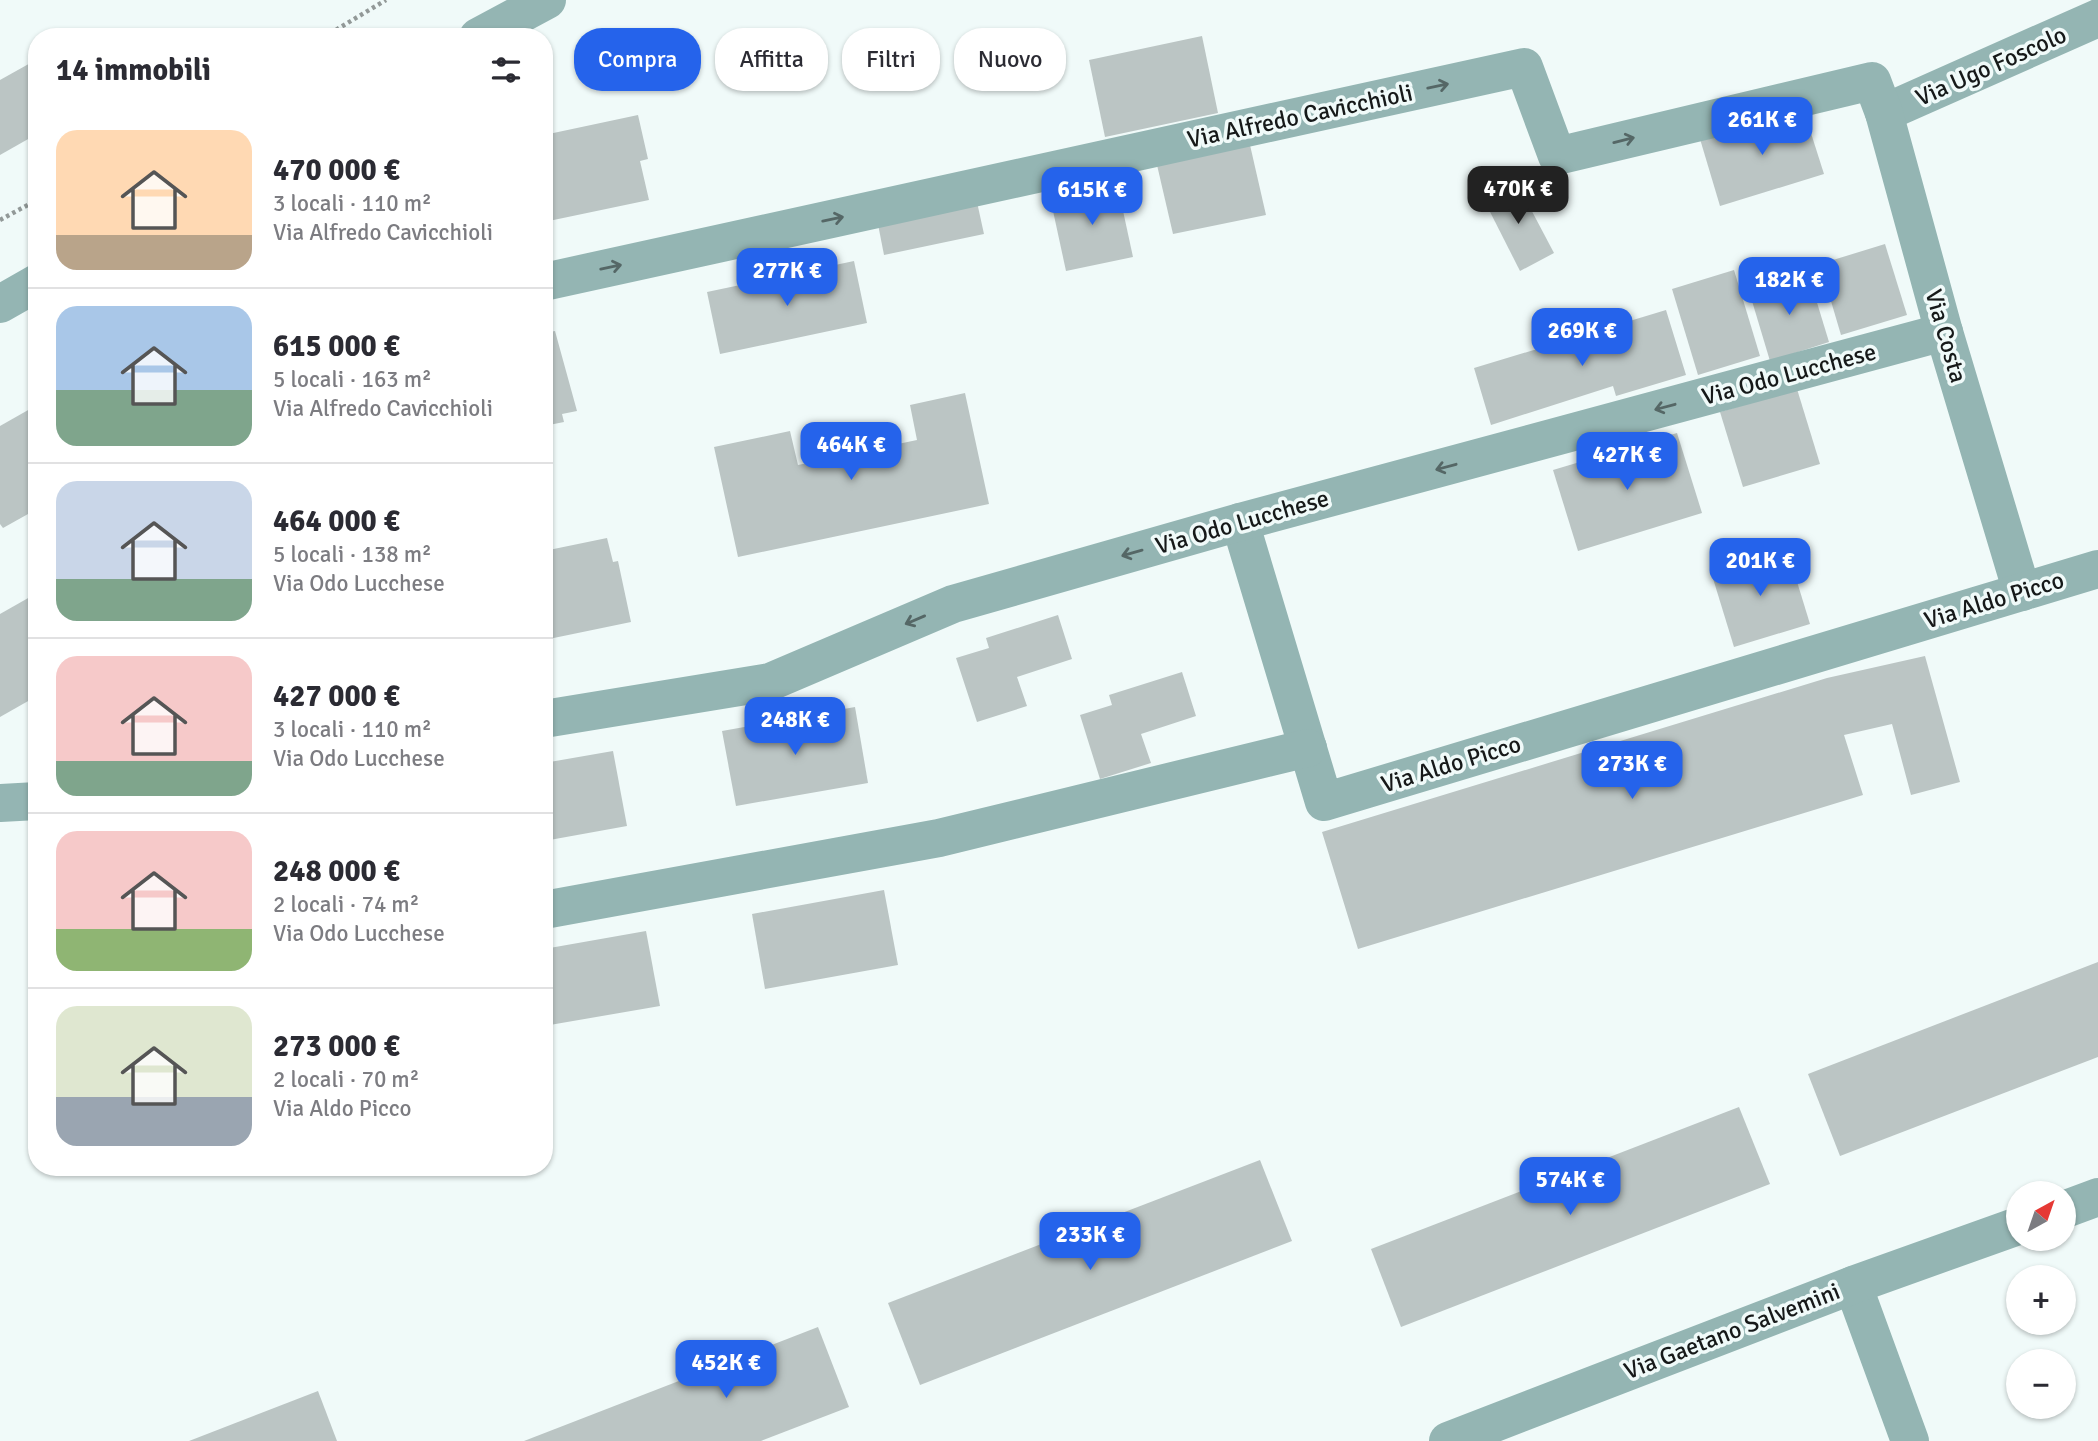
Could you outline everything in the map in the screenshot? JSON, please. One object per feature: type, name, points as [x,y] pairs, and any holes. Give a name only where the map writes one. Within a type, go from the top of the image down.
[{"type":"street","points":[[495,28],[547,0]]},
{"type":"street","name":"Via Ugo Foscolo","points":[[1878,97],[2098,18]]},
{"type":"street","name":"Via Alfredo Cavicchioli","points":[[553,280],[1524,67],[1557,156],[1878,97]]},
{"type":"street","name":"Via Costa","points":[[1878,97],[1944,332],[2022,592]]},
{"type":"street","points":[[0,304],[28,288]]},
{"type":"street","name":"Via Odo Lucchese","points":[[553,718],[770,682],[953,604],[1240,522],[1944,332]]},
{"type":"street","name":"Via Aldo Picco","points":[[1240,522],[1324,802],[2098,569]]},
{"type":"street","points":[[553,907],[939,838],[1308,748]]},
{"type":"street","points":[[0,803],[28,801]]},
{"type":"street","points":[[2076,1206],[2098,1198]]},
{"type":"street","name":"Via Gaetano Salvemini","points":[[1448,1441],[1853,1284],[2006,1230]]},
{"type":"street","points":[[1853,1284],[1910,1441]]},
{"type":"path","points":[[339,28],[386,0]]},
{"type":"path","points":[[0,220],[28,205]]},
{"type":"building","points":[[1202,36],[1218,113],[1105,137],[1089,60]]},
{"type":"building","points":[[28,64],[28,139],[0,155],[0,80]]},
{"type":"building","points":[[1803,108],[1824,174],[1720,206],[1700,139]]},
{"type":"building","points":[[638,115],[648,159],[640,161],[649,200],[553,220],[553,133]]},
{"type":"building","points":[[1250,145],[1266,215],[1173,234],[1157,165]]},
{"type":"building","points":[[1516,181],[1554,253],[1520,271],[1483,198]]},
{"type":"building","points":[[1117,183],[1133,257],[1066,271],[1050,197]]},
{"type":"building","points":[[975,193],[984,234],[884,255],[876,214]]},
{"type":"building","points":[[1885,244],[1907,315],[1841,335],[1820,264]]},
{"type":"building","points":[[854,261],[867,323],[720,354],[707,292]]},
{"type":"building","points":[[1734,270],[1760,356],[1698,375],[1672,289]]},
{"type":"building","points":[[1808,273],[1829,342],[1770,361],[1749,291]]},
{"type":"building","points":[[1666,310],[1686,375],[1616,396],[1613,386],[1491,425],[1474,368]]},
{"type":"building","points":[[553,331],[577,411],[562,414],[564,422],[553,424]]},
{"type":"building","points":[[1797,389],[1820,464],[1743,487],[1720,412]]},
{"type":"building","points":[[965,393],[989,504],[738,557],[714,447],[790,431],[798,465],[917,440],[910,405]]},
{"type":"building","points":[[28,410],[28,514],[3,528],[0,524],[0,426]]},
{"type":"building","points":[[1677,433],[1702,513],[1578,551],[1553,470]]},
{"type":"building","points":[[607,538],[613,562],[618,561],[631,622],[553,638],[553,549]]},
{"type":"building","points":[[1787,549],[1810,624],[1734,647],[1711,572]]},
{"type":"building","points":[[28,598],[28,701],[0,717],[0,614]]},
{"type":"building","points":[[1058,615],[1072,659],[1017,677],[1027,706],[977,722],[956,658],[989,648],[986,638]]},
{"type":"building","points":[[1925,656],[1960,782],[1911,795],[1892,724],[1844,735],[1863,795],[1358,949],[1322,832],[1827,678]]},
{"type":"building","points":[[1182,672],[1196,716],[1141,734],[1151,763],[1100,779],[1080,715],[1112,705],[1109,695]]},
{"type":"building","points":[[855,707],[868,783],[736,806],[722,731]]},
{"type":"building","points":[[613,751],[627,826],[553,839],[553,761]]},
{"type":"building","points":[[884,890],[898,965],[765,989],[752,914]]},
{"type":"building","points":[[646,931],[660,1006],[553,1024],[553,947]]},
{"type":"building","points":[[2098,962],[2098,1057],[1840,1156],[1808,1074]]},
{"type":"building","points":[[1739,1107],[1770,1184],[1401,1327],[1371,1249]]},
{"type":"building","points":[[1260,1160],[1292,1241],[920,1385],[888,1303]]},
{"type":"building","points":[[818,1327],[849,1407],[761,1441],[524,1441]]},
{"type":"building","points":[[318,1391],[337,1441],[189,1441]]}]
